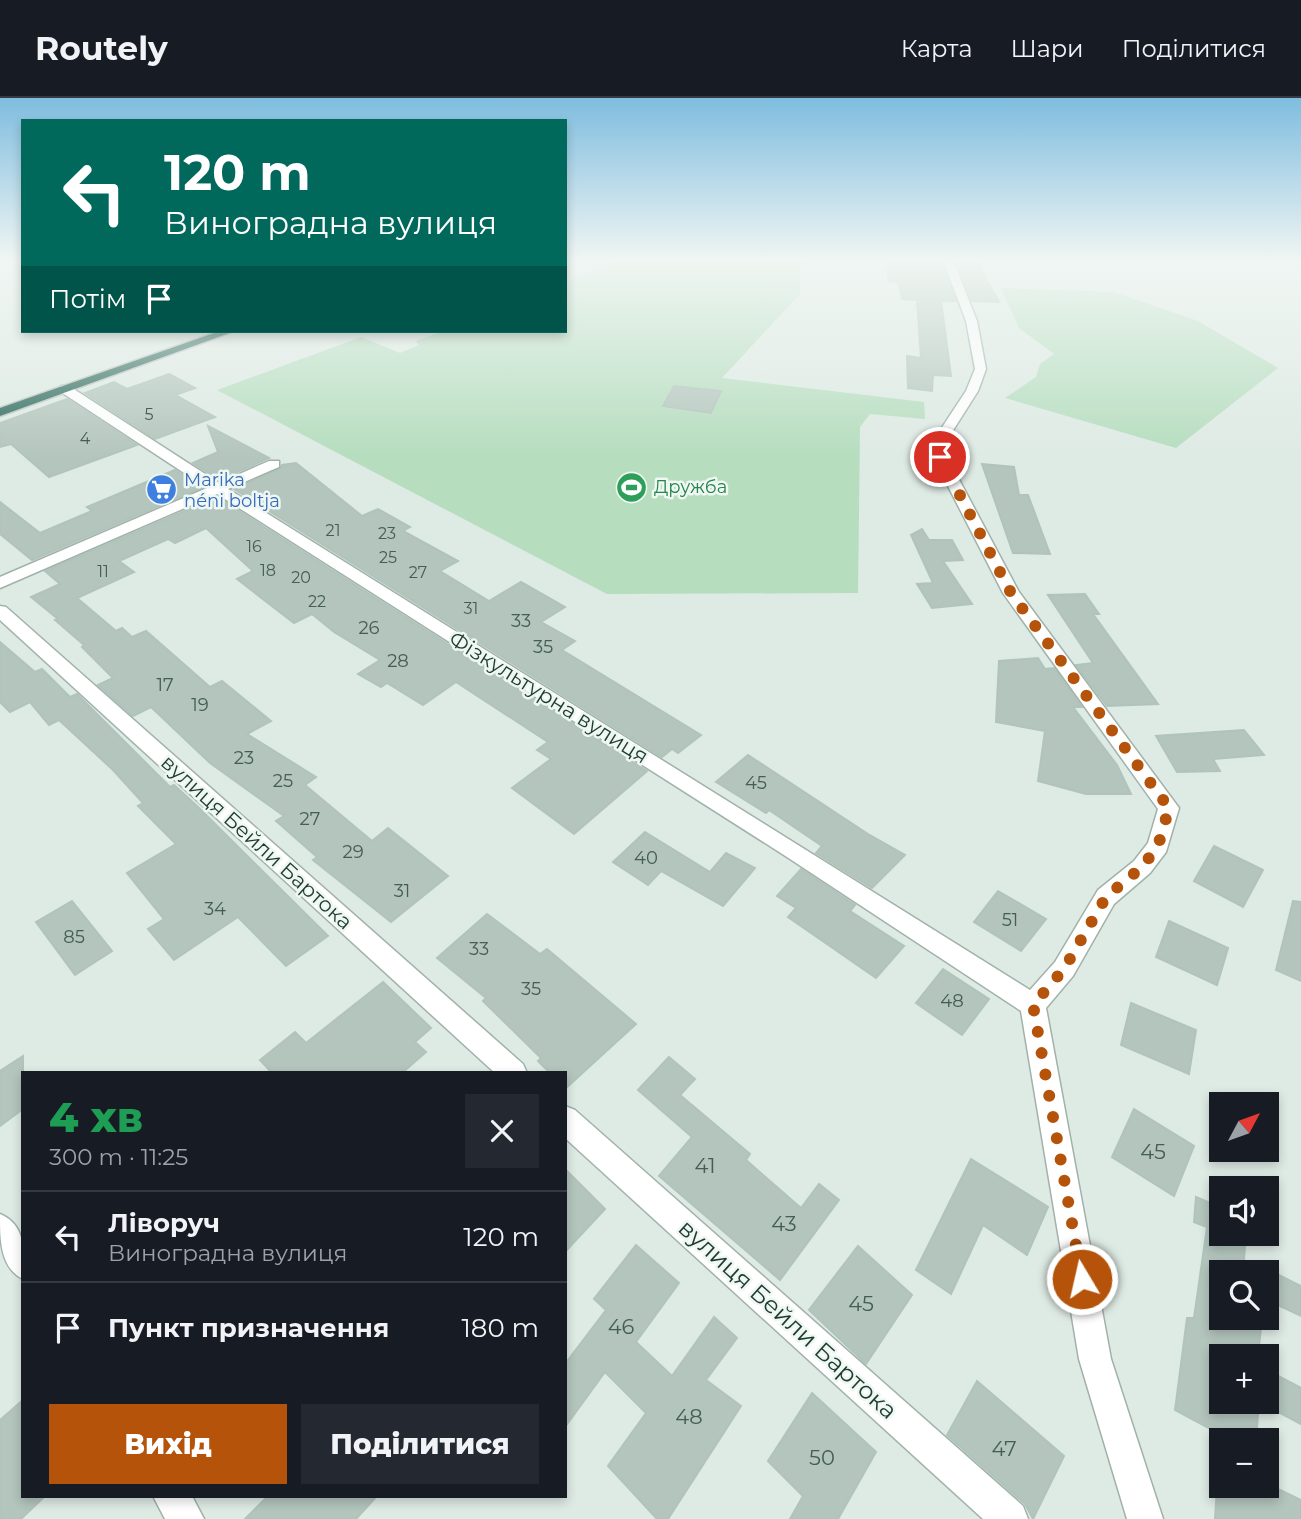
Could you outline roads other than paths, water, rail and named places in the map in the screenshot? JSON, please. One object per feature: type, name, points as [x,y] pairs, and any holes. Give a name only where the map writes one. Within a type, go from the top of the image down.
[{"type":"highway","points":[[0,412],[224,333]]},
{"type":"street","points":[[971,326],[983,362],[978,380],[942,435],[940,457],[1011,593],[1169,808],[1158,846],[1142,867],[1106,897],[1064,969],[1033,1005],[1095,1359],[1145,1519]]},
{"type":"street","name":"Фізкультурна вулиця","points":[[65,389],[217,488],[795,851],[1033,1005]]},
{"type":"street","points":[[0,583],[274,464]]},
{"type":"street","name":"вулиця Бейли Бартока","points":[[0,611],[512,1071]]},
{"type":"street","name":"вулиця Бейли Бартока","points":[[567,1121],[1010,1519]]},
{"type":"street","points":[[0,1229],[21,1261]]},
{"type":"street","points":[[172,1498],[186,1519]]},
{"type":"place","name":"Дружба","points":[[631,487]]},
{"type":"place","name":"Marika néni boltja","points":[[161,490]]}]
